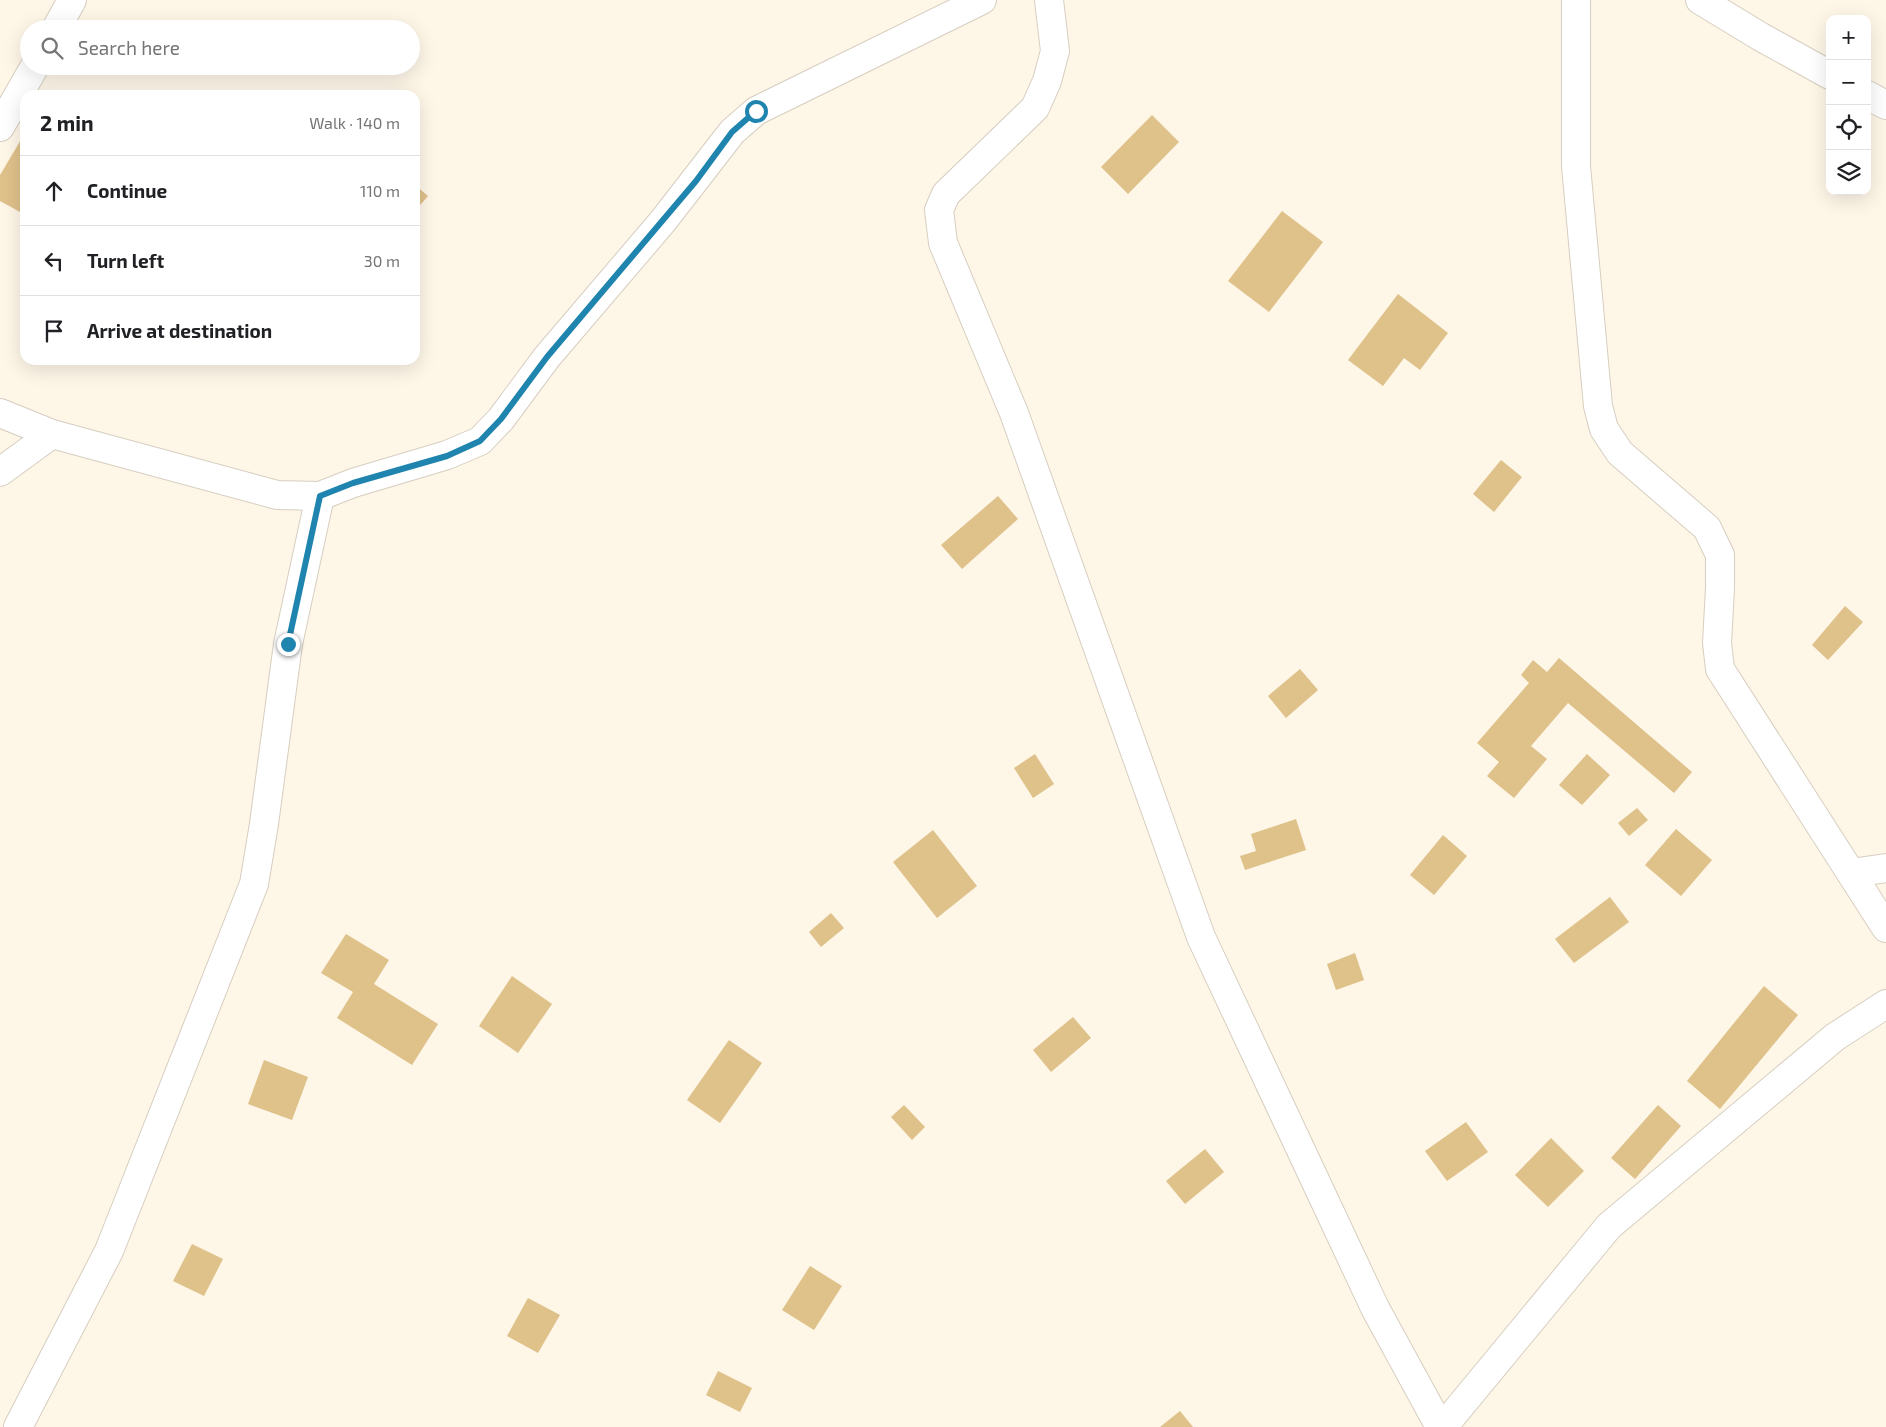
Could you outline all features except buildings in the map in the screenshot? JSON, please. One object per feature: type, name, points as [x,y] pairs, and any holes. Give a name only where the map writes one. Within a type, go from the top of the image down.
[{"type":"street","points":[[61,20],[72,0]]},
{"type":"street","points":[[0,413],[52,434],[277,496],[320,496],[353,483],[447,456],[480,441],[501,419],[547,357],[674,208],[732,132],[756,111],[982,0]]},
{"type":"street","points":[[1049,0],[1055,51],[1043,90],[1035,108],[946,194],[939,210],[943,243],[1014,413],[1201,937],[1375,1308],[1442,1427],[1609,1226],[1835,1037],[1886,1004]]},
{"type":"street","points":[[1576,0],[1576,166],[1598,406],[1604,429],[1620,453],[1707,528],[1720,554],[1717,643],[1720,669],[1886,928]]},
{"type":"street","points":[[1700,0],[1761,37],[1826,73]]},
{"type":"street","points":[[21,90],[30,75]]},
{"type":"street","points":[[0,127],[20,92]]},
{"type":"street","points":[[1871,97],[1886,105]]},
{"type":"street","points":[[0,472],[52,434]]},
{"type":"street","points":[[18,1427],[109,1251],[254,884],[288,644],[320,496]]},
{"type":"street","points":[[1851,873],[1886,868]]},
{"type":"route","points":[[288,644],[320,496],[353,483],[447,456],[480,441],[501,419],[547,357],[696,181],[732,132],[756,111]]}]
